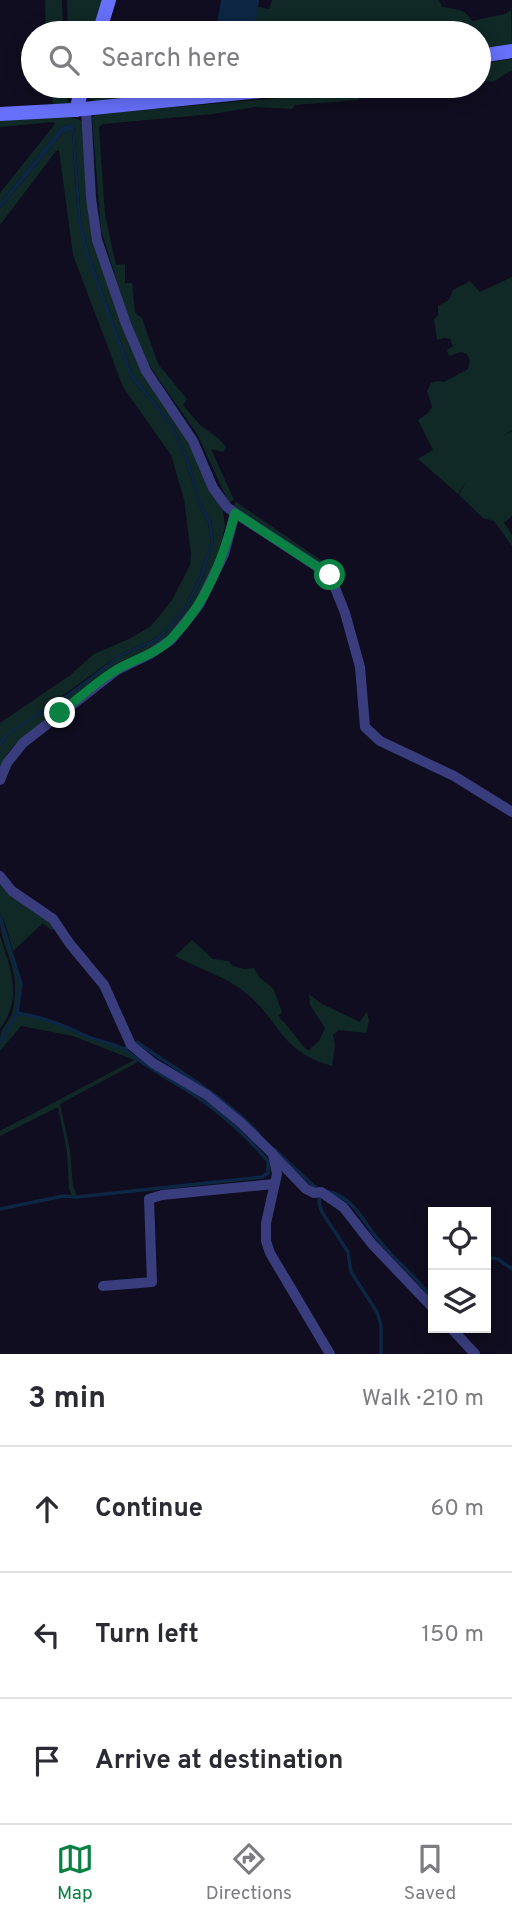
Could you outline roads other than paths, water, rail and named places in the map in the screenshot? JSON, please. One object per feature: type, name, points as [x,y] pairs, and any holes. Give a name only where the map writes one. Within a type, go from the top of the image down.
[{"type":"main road","points":[[103,21],[109,0]]},
{"type":"main road","points":[[491,54],[512,51]]},
{"type":"main road","points":[[78,110],[80,98]]},
{"type":"main road","points":[[0,114],[78,110],[194,98]]},
{"type":"street","points":[[78,110],[97,240],[126,324],[146,371],[193,441],[213,488],[235,513],[330,575],[345,613],[360,667],[365,727],[380,741],[454,776],[512,812]]},
{"type":"street","points":[[0,780],[7,763],[23,743],[117,670],[171,640],[199,605],[224,554],[235,513]]},
{"type":"street","points":[[0,876],[12,891],[53,919],[76,953],[104,985],[131,1045],[153,1063],[207,1095],[240,1122],[306,1189],[314,1193],[321,1192],[343,1207],[372,1244],[428,1303]]},
{"type":"street","points":[[273,1154],[277,1174],[266,1223],[266,1241],[270,1254],[330,1354]]},
{"type":"street","points":[[103,1286],[152,1282],[149,1199],[162,1195],[274,1184]]},
{"type":"street","points":[[456,1333],[475,1354]]},
{"type":"water","points":[[221,0],[259,0],[256,20],[217,21]]},
{"type":"water","points":[[74,123],[81,221],[90,257],[132,373],[173,425],[189,461],[200,502],[211,521],[214,541],[202,579],[187,608],[157,641],[122,656],[75,692],[11,733],[0,746],[0,741],[10,731],[73,690],[120,654],[156,638],[167,628],[185,606],[199,578],[211,541],[208,523],[198,503],[186,461],[171,426],[130,377],[87,259],[78,222],[72,130],[63,133],[0,208],[0,203],[61,127]]},
{"type":"waterway","points":[[0,917],[21,984],[17,1013],[0,1042]]},
{"type":"waterway","points":[[17,1013],[53,1022],[124,1049],[137,1042],[231,1107],[259,1134]]},
{"type":"waterway","points":[[0,1209],[63,1196],[77,1197],[262,1177],[268,1173],[268,1161],[227,1120],[205,1102],[125,1050]]},
{"type":"waterway","points":[[274,1149],[317,1189]]},
{"type":"waterway","points":[[327,1191],[337,1194],[352,1205],[388,1251],[428,1293]]},
{"type":"waterway","points":[[320,1195],[322,1212],[348,1252],[351,1272],[377,1312],[381,1325],[381,1354]]},
{"type":"waterway","points":[[491,1258],[498,1259],[512,1269]]}]
